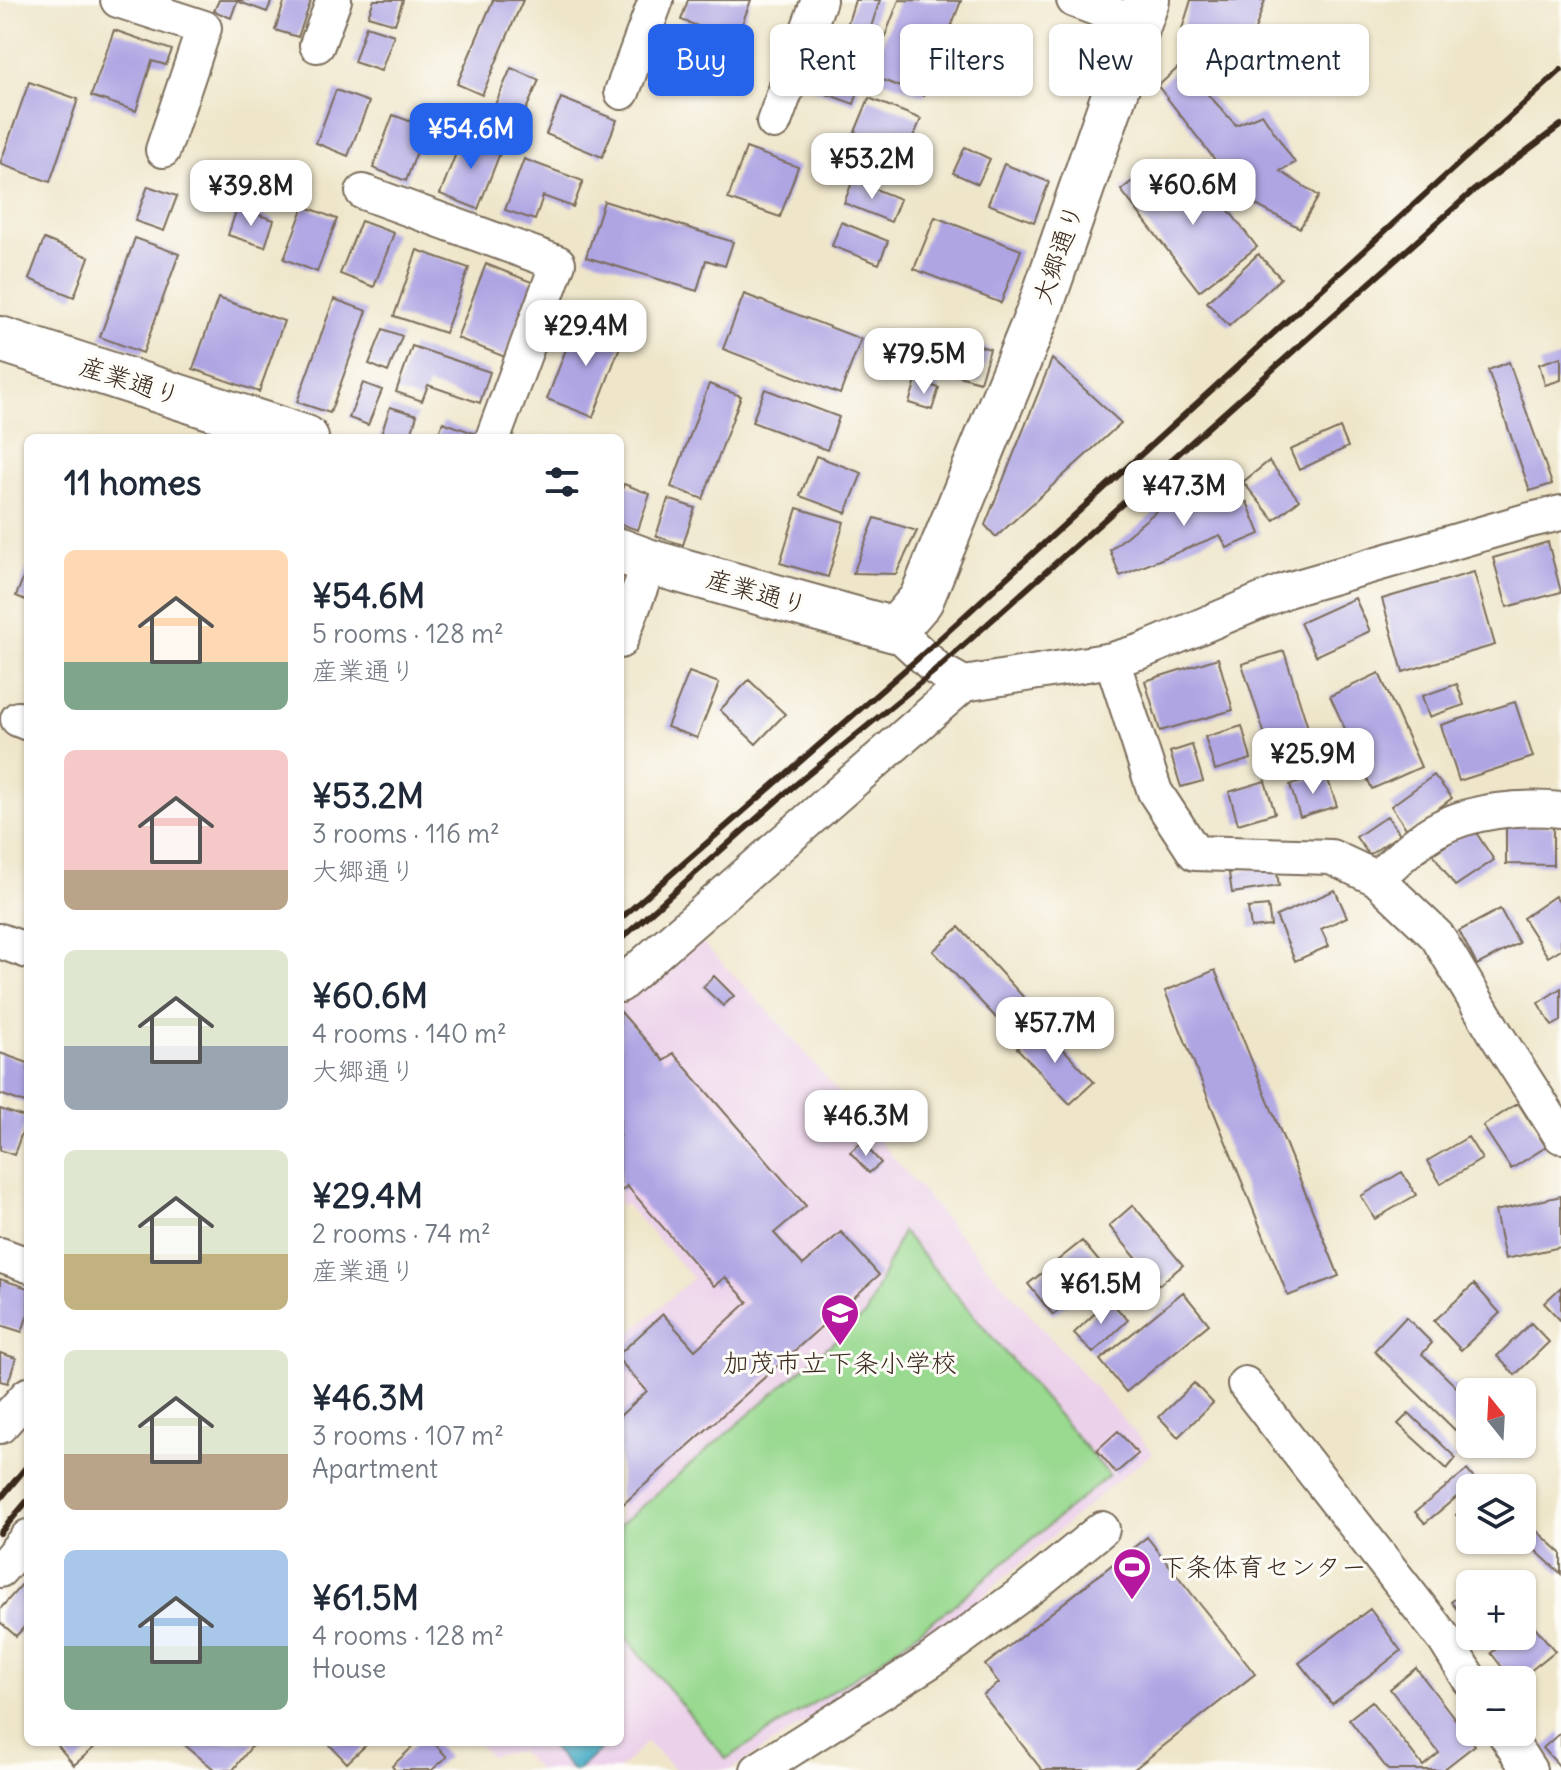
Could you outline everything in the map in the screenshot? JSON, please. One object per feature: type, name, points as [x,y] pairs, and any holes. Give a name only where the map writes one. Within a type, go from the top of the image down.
[{"type":"street","points":[[118,0],[204,28],[163,150]]},
{"type":"street","points":[[317,45],[334,0]]},
{"type":"street","points":[[622,92],[656,0]]},
{"type":"street","points":[[774,122],[819,0]]},
{"type":"street","points":[[1074,0],[1143,12]]},
{"type":"street","name":"大郷通り","points":[[895,630],[921,600],[1039,311],[1143,12]]},
{"type":"street","points":[[363,192],[558,263],[494,434]]},
{"type":"street","name":"産業通り","points":[[0,339],[294,434]]},
{"type":"street","points":[[624,982],[964,684],[1112,660],[1142,651],[1287,590],[1561,513]]},
{"type":"street","points":[[624,618],[635,556]]},
{"type":"street","name":"産業通り","points":[[635,556],[895,630]]},
{"type":"street","points":[[895,630],[937,669],[964,684]]},
{"type":"street","points":[[1112,660],[1155,792],[1195,853],[1331,857],[1376,878],[1437,936],[1561,1136]]},
{"type":"street","points":[[1376,878],[1433,831],[1473,816],[1535,808],[1561,810]]},
{"type":"street","points":[[0,941],[24,950]]},
{"type":"street","points":[[0,1255],[24,1264]]},
{"type":"street","points":[[1245,1384],[1445,1640],[1461,1666]]},
{"type":"street","points":[[0,1426],[24,1399]]},
{"type":"street","points":[[758,1770],[930,1661],[1030,1588],[1102,1529]]},
{"type":"street","points":[[0,1570],[24,1542]]},
{"type":"street","points":[[1513,1746],[1529,1770]]},
{"type":"shaded area","name":"加茂市立下条小学校","points":[[693,933],[778,1021],[954,1229],[1153,1453],[961,1615],[888,1670],[730,1770],[676,1770],[646,1742],[619,1770],[539,1770],[519,1751],[490,1756],[480,1746],[624,1746],[624,1338],[693,1278],[624,1204],[624,993]]},
{"type":"green space","points":[[902,1231],[1109,1475],[951,1607],[881,1660],[726,1759],[624,1635],[624,1522],[866,1314]]},
{"type":"water","points":[[550,1746],[605,1746],[578,1770],[572,1770]]},
{"type":"building","points":[[219,0],[272,0],[267,12],[237,1],[231,18],[214,11]]},
{"type":"building","points":[[285,0],[311,1],[298,37],[275,30]]},
{"type":"building","points":[[374,0],[403,0],[395,24],[368,16]]},
{"type":"building","points":[[493,0],[523,0],[482,95],[457,84]]},
{"type":"building","points":[[688,0],[751,0],[742,24],[692,24],[681,20]]},
{"type":"building","points":[[855,0],[880,0],[872,24],[847,24]]},
{"type":"building","points":[[899,0],[961,1],[952,24],[900,24],[900,87],[884,80],[884,39]]},
{"type":"building","points":[[1191,0],[1265,0],[1257,24],[1184,24]]},
{"type":"building","points":[[366,26],[394,35],[381,71],[354,62]]},
{"type":"building","points":[[114,30],[172,50],[166,65],[152,61],[136,111],[91,96]]},
{"type":"building","points":[[511,68],[539,80],[522,119],[494,107]]},
{"type":"building","points":[[1177,69],[1177,96],[1209,96],[1236,125],[1262,114],[1295,163],[1280,171],[1319,196],[1300,228],[1246,200],[1161,90],[1161,83]]},
{"type":"building","points":[[29,82],[78,99],[50,182],[0,164]]},
{"type":"building","points":[[336,90],[369,102],[348,156],[316,143]]},
{"type":"building","points":[[832,96],[857,96],[854,104]]},
{"type":"building","points":[[561,98],[617,120],[602,157],[546,134]]},
{"type":"building","points":[[869,98],[921,119],[901,165],[850,144]]},
{"type":"building","points":[[393,115],[426,127],[406,181],[373,168]]},
{"type":"building","points":[[464,133],[502,148],[478,209],[440,194]]},
{"type":"building","points":[[965,147],[990,159],[978,184],[953,173]]},
{"type":"building","points":[[746,148],[798,167],[780,217],[728,199]]},
{"type":"building","points":[[524,159],[583,181],[573,207],[543,196],[535,220],[505,210]]},
{"type":"building","points":[[1004,164],[1049,182],[1034,222],[988,204]]},
{"type":"building","points":[[249,169],[285,181],[276,208],[239,195]]},
{"type":"building","points":[[1197,169],[1257,247],[1199,291],[1121,190],[1139,176],[1157,200]]},
{"type":"building","points":[[853,180],[900,199],[891,222],[844,203]]},
{"type":"building","points":[[148,186],[177,196],[164,231],[135,221]]},
{"type":"building","points":[[604,201],[733,242],[725,266],[706,260],[697,291],[586,257]]},
{"type":"building","points":[[304,206],[337,219],[317,272],[284,259]]},
{"type":"building","points":[[237,208],[274,220],[265,247],[228,235]]},
{"type":"building","points":[[935,217],[1021,250],[1001,303],[914,269]]},
{"type":"building","points":[[361,221],[394,233],[374,287],[340,274]]},
{"type":"building","points":[[841,222],[888,241],[879,264],[832,246]]},
{"type":"building","points":[[135,238],[179,254],[143,353],[100,337]]},
{"type":"building","points":[[44,239],[89,257],[74,297],[29,279]]},
{"type":"building","points":[[417,250],[469,268],[445,333],[394,316]]},
{"type":"building","points":[[1258,254],[1281,278],[1229,326],[1207,302]]},
{"type":"building","points":[[486,264],[534,283],[505,357],[457,338]]},
{"type":"building","points":[[744,294],[861,339],[840,394],[723,349]]},
{"type":"building","points":[[218,298],[284,321],[259,392],[193,369]]},
{"type":"building","points":[[334,299],[367,311],[330,413],[297,402]]},
{"type":"building","points":[[578,318],[624,336],[593,417],[547,399]]},
{"type":"building","points":[[383,329],[402,336],[388,372],[369,364]]},
{"type":"building","points":[[937,334],[990,349],[980,382],[927,367]]},
{"type":"building","points":[[412,346],[490,372],[480,403],[428,385],[422,401],[396,392]]},
{"type":"building","points":[[1561,357],[1561,380],[1545,385],[1539,364]]},
{"type":"building","points":[[1052,359],[1121,423],[996,537],[985,525]]},
{"type":"building","points":[[1509,362],[1552,484],[1530,491],[1488,370]]},
{"type":"building","points":[[916,381],[939,388],[932,410],[909,403]]},
{"type":"building","points":[[363,383],[382,390],[368,425],[349,418]]},
{"type":"building","points":[[709,384],[741,396],[703,499],[671,487]]},
{"type":"building","points":[[765,389],[839,417],[827,450],[752,422]]},
{"type":"building","points":[[390,407],[417,415],[411,434],[381,434]]},
{"type":"building","points":[[443,422],[476,434],[438,434]]},
{"type":"building","points":[[1340,428],[1348,447],[1299,470],[1290,450]]},
{"type":"building","points":[[816,456],[862,473],[846,513],[800,496]]},
{"type":"building","points":[[1269,461],[1299,500],[1274,520],[1243,482]]},
{"type":"building","points":[[1209,480],[1220,507],[1247,502],[1260,534],[1227,548],[1220,535],[1120,576],[1110,550],[1185,487]]},
{"type":"building","points":[[624,484],[650,494],[638,530],[624,525]]},
{"type":"building","points":[[668,499],[695,508],[683,545],[656,536]]},
{"type":"building","points":[[797,508],[844,522],[828,577],[780,563]]},
{"type":"building","points":[[875,518],[917,531],[896,574],[853,573]]},
{"type":"building","points":[[1548,542],[1561,592],[1507,607],[1493,558]]},
{"type":"building","points":[[1474,572],[1495,645],[1403,672],[1382,599]]},
{"type":"building","points":[[24,576],[24,599],[16,596]]},
{"type":"building","points":[[1355,598],[1370,631],[1316,656],[1300,623]]},
{"type":"building","points":[[1284,651],[1314,747],[1273,760],[1242,664]]},
{"type":"building","points":[[1218,658],[1233,710],[1160,731],[1145,681]]},
{"type":"building","points":[[689,672],[719,683],[697,738],[667,727]]},
{"type":"building","points":[[1379,673],[1421,767],[1372,789],[1330,696]]},
{"type":"building","points":[[749,680],[785,714],[756,744],[720,710]]},
{"type":"building","points":[[1457,684],[1464,705],[1429,717],[1422,696]]},
{"type":"building","points":[[1515,702],[1533,757],[1459,781],[1441,725]]},
{"type":"building","points":[[1242,726],[1251,759],[1215,770],[1205,737]]},
{"type":"building","points":[[1192,745],[1203,781],[1181,787],[1170,752]]},
{"type":"building","points":[[1326,774],[1337,806],[1300,817],[1290,785]]},
{"type":"building","points":[[1434,775],[1452,798],[1408,831],[1391,806]]},
{"type":"building","points":[[1265,781],[1275,813],[1238,824],[1229,792]]},
{"type":"building","points":[[1387,816],[1400,834],[1369,855],[1356,837]]},
{"type":"building","points":[[1506,825],[1553,826],[1553,865],[1506,864]]},
{"type":"building","points":[[1473,828],[1494,860],[1455,886],[1433,854]]},
{"type":"building","points":[[1276,866],[1279,886],[1232,893],[1229,873]]},
{"type":"building","points":[[1335,890],[1347,917],[1321,929],[1329,946],[1295,961],[1276,916]]},
{"type":"building","points":[[1555,896],[1561,905],[1561,949],[1548,957],[1523,918]]},
{"type":"building","points":[[1268,906],[1271,926],[1251,928],[1248,908]]},
{"type":"building","points":[[1500,909],[1519,943],[1477,965],[1459,931]]},
{"type":"building","points":[[959,927],[1027,1001],[1002,1024],[933,951]]},
{"type":"building","points":[[1215,970],[1339,1276],[1288,1296],[1165,991]]},
{"type":"building","points":[[714,976],[734,996],[723,1006],[703,987]]},
{"type":"building","points":[[1561,988],[1561,1021],[1552,1026],[1538,1003]]},
{"type":"building","points":[[624,1016],[664,1061],[673,1053],[806,1206],[774,1233],[803,1265],[841,1232],[879,1275],[624,1503],[624,1412],[647,1391],[624,1365],[624,1349],[663,1314],[695,1350],[748,1302],[725,1277],[714,1286],[627,1186],[624,1189]]},
{"type":"building","points":[[1041,1025],[1094,1082],[1070,1104],[1017,1048]]},
{"type":"building","points":[[0,1053],[24,1062],[24,1103],[0,1094]]},
{"type":"building","points":[[1518,1103],[1546,1147],[1511,1169],[1483,1126]]},
{"type":"building","points":[[0,1109],[24,1117],[24,1127],[14,1155],[0,1150]]},
{"type":"building","points":[[1468,1137],[1482,1159],[1441,1184],[1427,1161]]},
{"type":"building","points":[[862,1142],[881,1163],[869,1173],[850,1152]]},
{"type":"building","points":[[1402,1172],[1416,1195],[1375,1219],[1361,1196]]},
{"type":"building","points":[[1561,1196],[1561,1247],[1505,1259],[1495,1211]]},
{"type":"building","points":[[1133,1205],[1183,1265],[1159,1285],[1109,1226]]},
{"type":"building","points":[[1082,1241],[1107,1271],[1053,1315],[1028,1284]]},
{"type":"building","points":[[0,1279],[24,1287],[24,1326],[22,1332],[0,1325]]},
{"type":"building","points":[[1474,1284],[1500,1313],[1461,1350],[1434,1321]]},
{"type":"building","points":[[1561,1287],[1561,1321],[1544,1303]]},
{"type":"building","points":[[1183,1292],[1209,1324],[1126,1392],[1100,1360]]},
{"type":"building","points":[[1109,1300],[1128,1320],[1093,1353],[1074,1333]]},
{"type":"building","points":[[1406,1317],[1432,1343],[1422,1354],[1456,1387],[1456,1429],[1455,1430],[1374,1351]]},
{"type":"building","points":[[1531,1323],[1549,1342],[1515,1375],[1497,1356]]},
{"type":"building","points":[[0,1353],[16,1358],[8,1383],[0,1381]]},
{"type":"building","points":[[1194,1383],[1213,1403],[1178,1437],[1159,1417]]},
{"type":"building","points":[[1409,1413],[1456,1458],[1447,1469],[1398,1424]]},
{"type":"building","points":[[1118,1431],[1138,1454],[1116,1473],[1097,1450]]},
{"type":"building","points":[[1456,1479],[1456,1497],[1425,1523],[1415,1512]]},
{"type":"building","points":[[1536,1530],[1561,1553],[1561,1574],[1536,1551]]},
{"type":"building","name":"下条体育センター","points":[[1147,1537],[1255,1674],[1133,1770],[1042,1770],[983,1695],[999,1683],[985,1665]]},
{"type":"building","points":[[24,1582],[24,1627],[16,1636],[0,1622],[0,1609]]},
{"type":"building","points":[[1370,1609],[1401,1651],[1332,1704],[1299,1663]]},
{"type":"building","points":[[1536,1628],[1555,1651],[1536,1666],[1501,1666],[1491,1653],[1495,1650],[1536,1650]]},
{"type":"building","points":[[1416,1668],[1456,1720],[1456,1746],[1474,1746],[1443,1770],[1388,1770],[1349,1719],[1372,1701],[1423,1766],[1439,1753],[1390,1689]]},
{"type":"building","points":[[1561,1732],[1561,1768],[1543,1748]]},
{"type":"building","points":[[58,1746],[96,1746],[74,1765]]},
{"type":"building","points":[[186,1746],[252,1746],[233,1770],[215,1770]]},
{"type":"building","points":[[331,1746],[365,1746],[347,1763]]},
{"type":"building","points":[[414,1746],[437,1746],[447,1757],[432,1770],[395,1770],[392,1766]]},
{"type":"railway","points":[[624,916],[922,655],[1561,70]]},
{"type":"railway","points":[[624,936],[783,795],[937,669],[1473,191],[1561,125]]},
{"type":"railway","points":[[0,1499],[24,1470]]},
{"type":"railway","points":[[0,1533],[24,1505]]},
{"type":"place","name":"加茂市立下条小学校","points":[[840,1347]]},
{"type":"place","name":"下条体育センター","points":[[1132,1601]]}]
